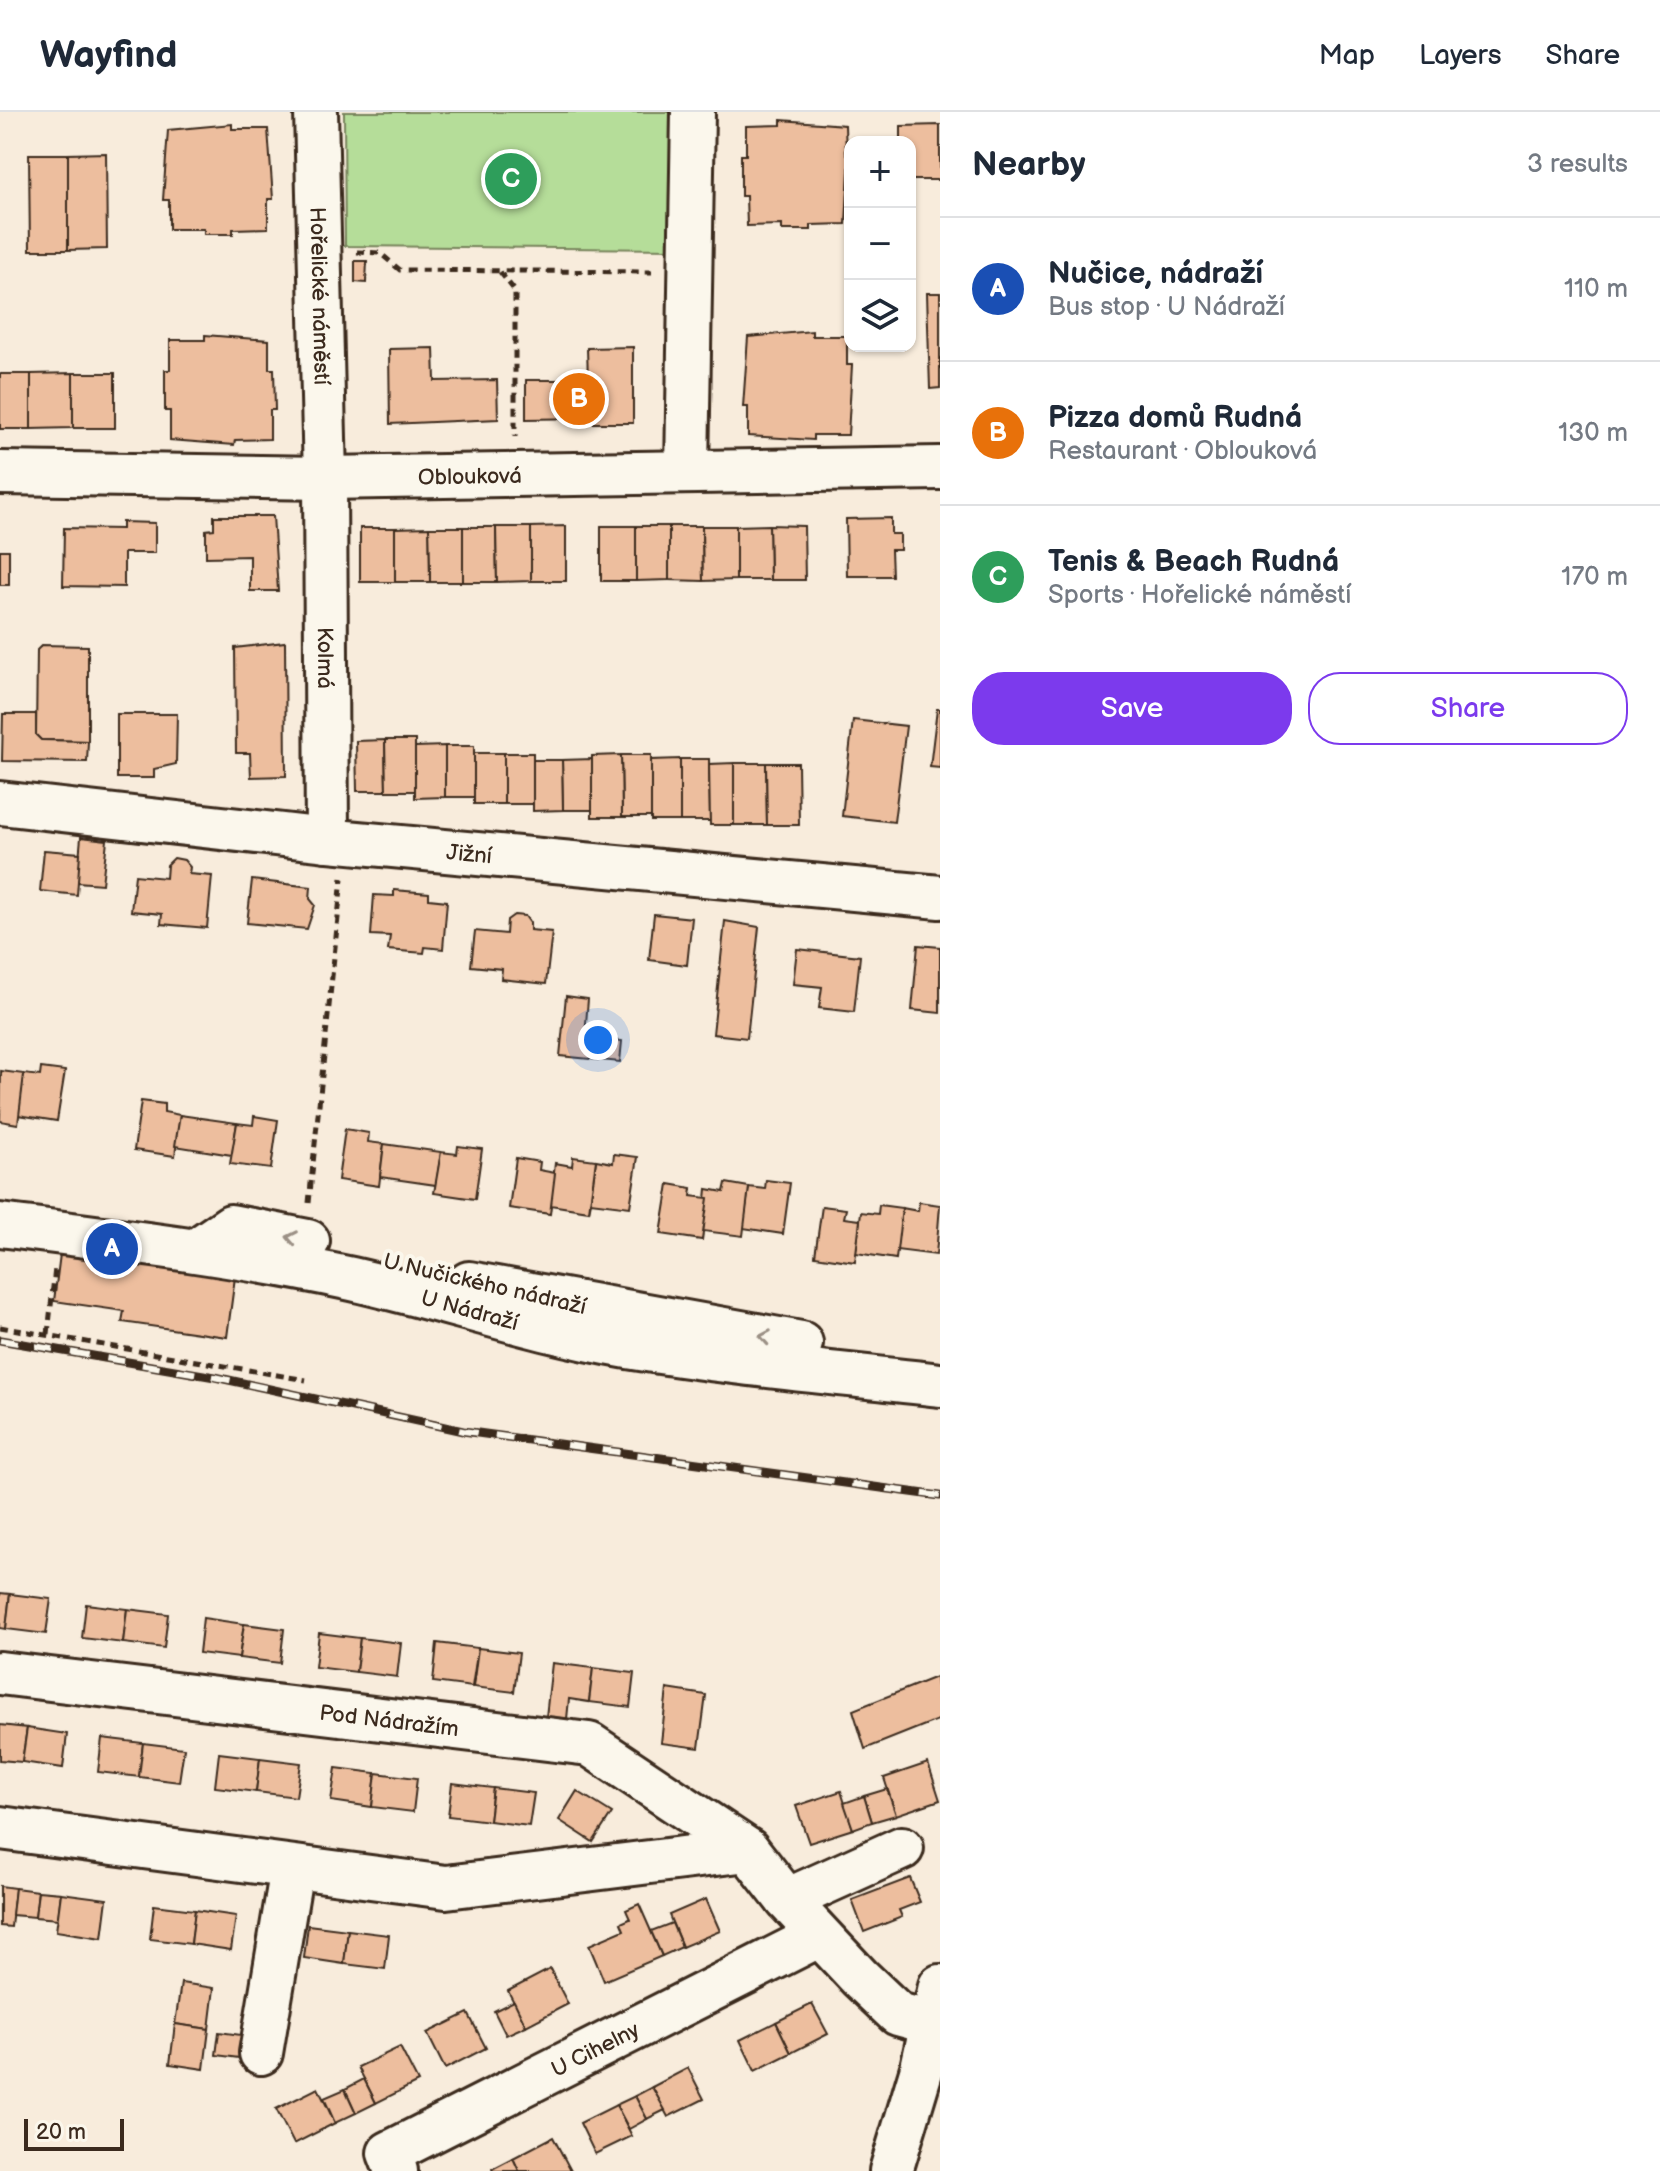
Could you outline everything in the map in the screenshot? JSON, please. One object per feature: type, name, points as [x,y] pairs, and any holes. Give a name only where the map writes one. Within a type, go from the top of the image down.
[{"type":"street","name":"Hořelické náměstí","points":[[316,112],[325,478]]},
{"type":"street","points":[[687,470],[693,112]]},
{"type":"street","name":"Oblouková","points":[[0,473],[325,478],[940,468]]},
{"type":"street","name":"Kolmá","points":[[325,478],[336,841]]},
{"type":"street","name":"Jižní","points":[[0,803],[336,841],[940,897]]},
{"type":"street","points":[[0,1200],[56,1206],[85,1236]]},
{"type":"street","name":"U Nádraží","points":[[0,1225],[196,1250],[343,1277],[520,1324],[626,1346],[922,1383]]},
{"type":"street","name":"U Nučického nádraží","points":[[196,1250],[231,1226],[306,1241],[496,1290],[828,1348],[900,1355],[922,1383]]},
{"type":"street","name":"Pod Nádražím","points":[[0,1673],[589,1744],[748,1850],[818,1936],[898,2014],[935,2004]]},
{"type":"street","points":[[0,1828],[446,1887],[748,1850]]},
{"type":"street","points":[[787,1900],[902,1848]]},
{"type":"street","points":[[261,2053],[292,1868]]},
{"type":"street","name":"U Cihelny","points":[[396,2171],[389,2153],[818,1936]]},
{"type":"street","points":[[891,2171],[931,2067],[935,2004]]},
{"type":"path","points":[[320,250],[380,253],[400,270],[653,272]]},
{"type":"path","points":[[500,271],[515,291],[515,474]]},
{"type":"path","points":[[306,1241],[336,841]]},
{"type":"path","points":[[0,1327],[306,1380]]},
{"type":"green space","points":[[344,112],[676,112],[679,249],[345,246]]},
{"type":"building","points":[[781,120],[845,125],[844,224],[811,225],[811,230],[782,230],[782,225],[747,226],[746,196],[741,196],[741,155],[746,155],[746,126],[781,125]]},
{"type":"building","points":[[232,124],[232,129],[268,129],[273,199],[268,199],[268,228],[233,229],[233,234],[204,234],[204,229],[169,229],[169,200],[163,200],[168,130]]},
{"type":"building","points":[[940,125],[940,180],[916,180],[916,136],[901,136],[901,126]]},
{"type":"building","points":[[106,153],[107,249],[68,250],[68,154]]},
{"type":"building","points":[[29,154],[68,154],[68,250],[30,250]]},
{"type":"building","points":[[355,261],[367,261],[366,283],[355,282]]},
{"type":"building","points":[[927,293],[940,293],[940,388],[930,389]]},
{"type":"building","points":[[812,331],[812,336],[844,336],[847,365],[852,365],[848,435],[813,435],[813,440],[748,436],[748,407],[743,407],[748,337]]},
{"type":"building","points":[[205,335],[269,340],[269,369],[274,369],[275,410],[270,410],[270,439],[235,440],[234,445],[170,440],[170,411],[165,411],[165,370],[170,370],[170,340],[205,340]]},
{"type":"building","points":[[633,347],[633,423],[588,423],[588,418],[526,419],[526,380],[588,380],[587,348]]},
{"type":"building","points":[[434,348],[435,381],[497,380],[498,419],[390,424],[389,349]]},
{"type":"building","points":[[73,373],[115,373],[115,428],[73,428]]},
{"type":"building","points":[[73,373],[73,428],[31,429],[31,374]]},
{"type":"building","points":[[0,374],[31,374],[31,429],[0,429]]},
{"type":"building","points":[[214,516],[273,516],[278,591],[250,591],[250,556],[206,557],[206,530],[214,529]]},
{"type":"building","points":[[891,518],[891,534],[900,534],[900,550],[891,550],[892,576],[847,576],[846,519]]},
{"type":"building","points":[[122,522],[155,523],[155,553],[124,553],[124,587],[63,586],[64,528],[122,529]]},
{"type":"building","points":[[769,525],[804,526],[805,580],[770,580]]},
{"type":"building","points":[[769,525],[770,580],[736,580],[736,526]]},
{"type":"building","points":[[566,526],[566,581],[531,581],[531,527]]},
{"type":"building","points":[[601,526],[636,526],[636,581],[601,581]]},
{"type":"building","points":[[636,526],[669,526],[669,580],[636,581]]},
{"type":"building","points":[[669,526],[702,526],[703,581],[669,580]]},
{"type":"building","points":[[702,526],[736,526],[736,580],[703,581]]},
{"type":"building","points":[[429,527],[463,527],[463,582],[430,582]]},
{"type":"building","points":[[429,527],[430,582],[395,582],[395,528]]},
{"type":"building","points":[[463,527],[496,527],[497,582],[463,582]]},
{"type":"building","points":[[496,527],[531,527],[531,581],[497,582]]},
{"type":"building","points":[[360,528],[395,528],[395,582],[360,582]]},
{"type":"building","points":[[0,550],[9,550],[9,585],[0,585]]},
{"type":"building","points":[[285,642],[286,776],[251,777],[250,753],[236,753],[235,648]]},
{"type":"building","points":[[42,645],[88,646],[88,741],[41,740],[36,735],[37,650]]},
{"type":"building","points":[[937,709],[940,709],[940,768],[930,767]]},
{"type":"building","points":[[3,714],[36,714],[36,735],[41,740],[88,741],[87,762],[2,761]]},
{"type":"building","points":[[117,714],[177,714],[176,764],[154,769],[154,778],[117,778]]},
{"type":"building","points":[[853,720],[906,726],[894,822],[842,816]]},
{"type":"building","points":[[385,740],[386,791],[357,791],[356,741]]},
{"type":"building","points":[[385,740],[415,740],[415,791],[386,791]]},
{"type":"building","points":[[445,746],[445,797],[415,798],[415,747]]},
{"type":"building","points":[[445,746],[474,746],[474,797],[445,797]]},
{"type":"building","points":[[474,753],[504,753],[504,804],[474,804]]},
{"type":"building","points":[[504,753],[533,753],[533,804],[504,804]]},
{"type":"building","points":[[621,755],[651,755],[651,817],[622,817]]},
{"type":"building","points":[[621,755],[622,817],[592,817],[592,756]]},
{"type":"building","points":[[592,759],[592,810],[563,810],[562,760]]},
{"type":"building","points":[[680,759],[709,759],[710,821],[680,821]]},
{"type":"building","points":[[680,759],[680,821],[651,821],[651,760]]},
{"type":"building","points":[[533,760],[562,760],[563,810],[533,811]]},
{"type":"building","points":[[734,763],[766,763],[767,825],[734,825]]},
{"type":"building","points":[[734,763],[734,825],[710,825],[709,764]]},
{"type":"building","points":[[766,763],[798,763],[799,825],[767,825]]},
{"type":"building","points":[[81,837],[107,840],[102,884],[77,882]]},
{"type":"building","points":[[44,850],[80,853],[77,895],[40,891]]},
{"type":"building","points":[[174,858],[184,860],[190,867],[189,874],[212,876],[207,928],[161,924],[162,914],[131,911],[135,875],[166,878],[167,865]]},
{"type":"building","points":[[252,880],[311,887],[310,899],[315,905],[307,929],[247,923]]},
{"type":"building","points":[[394,890],[429,893],[429,899],[447,901],[443,949],[425,947],[424,953],[388,950],[390,936],[371,935],[374,895],[394,896]]},
{"type":"building","points":[[654,914],[692,918],[687,965],[649,960]]},
{"type":"building","points":[[514,915],[525,916],[530,930],[552,932],[546,984],[501,979],[502,969],[471,966],[475,931],[506,934],[507,920]]},
{"type":"building","points":[[725,921],[759,927],[747,1038],[713,1034]]},
{"type":"building","points":[[918,945],[940,947],[940,1013],[912,1010]]},
{"type":"building","points":[[797,949],[860,956],[854,1012],[819,1008],[822,987],[793,984]]},
{"type":"building","points":[[566,996],[588,999],[585,1036],[622,1041],[620,1062],[560,1056]]},
{"type":"building","points":[[41,1068],[65,1071],[57,1121],[18,1115],[24,1074],[40,1076]]},
{"type":"building","points":[[1,1071],[24,1074],[18,1124],[0,1121]]},
{"type":"building","points":[[141,1101],[164,1104],[164,1112],[180,1115],[175,1156],[134,1150]]},
{"type":"building","points":[[180,1115],[237,1123],[232,1155],[175,1146]]},
{"type":"building","points":[[254,1116],[278,1120],[271,1169],[230,1164],[237,1123],[253,1125]]},
{"type":"building","points":[[345,1129],[369,1133],[368,1142],[384,1144],[379,1186],[338,1180]]},
{"type":"building","points":[[384,1144],[441,1152],[436,1185],[380,1177]]},
{"type":"building","points":[[458,1146],[482,1149],[475,1199],[434,1193],[441,1152],[457,1154]]},
{"type":"building","points":[[614,1154],[638,1157],[630,1207],[591,1202],[589,1211],[596,1160],[613,1163]]},
{"type":"building","points":[[573,1157],[596,1160],[589,1211],[550,1205],[555,1163],[572,1166]]},
{"type":"building","points":[[516,1158],[540,1162],[539,1170],[555,1173],[550,1214],[509,1208]]},
{"type":"building","points":[[766,1180],[790,1183],[783,1234],[743,1228],[749,1187],[765,1189]]},
{"type":"building","points":[[726,1183],[749,1187],[743,1236],[703,1231],[707,1189],[724,1192]]},
{"type":"building","points":[[669,1184],[692,1188],[691,1196],[708,1198],[702,1240],[661,1234]]},
{"type":"building","points":[[919,1202],[940,1205],[936,1255],[896,1250],[902,1208],[918,1211]]},
{"type":"building","points":[[879,1205],[902,1208],[896,1259],[856,1253],[861,1212],[878,1214]]},
{"type":"building","points":[[822,1206],[846,1209],[844,1218],[860,1220],[855,1262],[815,1256]]},
{"type":"building","points":[[60,1254],[235,1277],[227,1337],[122,1322],[124,1311],[54,1301]]},
{"type":"building","points":[[0,1593],[10,1594],[6,1629],[0,1628]]},
{"type":"building","points":[[10,1594],[51,1599],[46,1634],[6,1629]]},
{"type":"building","points":[[86,1604],[127,1609],[123,1643],[82,1638]]},
{"type":"building","points":[[127,1609],[168,1614],[164,1648],[123,1643]]},
{"type":"building","points":[[203,1618],[244,1624],[239,1658],[199,1653]]},
{"type":"building","points":[[244,1624],[284,1629],[280,1663],[239,1658]]},
{"type":"building","points":[[319,1633],[360,1638],[356,1672],[315,1667]]},
{"type":"building","points":[[360,1638],[401,1643],[397,1677],[356,1672]]},
{"type":"building","points":[[437,1643],[478,1648],[472,1687],[433,1682]]},
{"type":"building","points":[[478,1648],[519,1653],[514,1692],[473,1687]]},
{"type":"building","points":[[552,1663],[593,1668],[589,1702],[569,1699],[567,1719],[546,1717]]},
{"type":"building","points":[[593,1668],[634,1673],[630,1707],[589,1702]]},
{"type":"building","points":[[936,1677],[940,1719],[865,1749],[853,1710]]},
{"type":"building","points":[[667,1689],[706,1695],[699,1748],[661,1743]]},
{"type":"building","points":[[0,1725],[27,1728],[22,1762],[0,1760]]},
{"type":"building","points":[[27,1728],[67,1734],[63,1768],[22,1762]]},
{"type":"building","points":[[102,1738],[143,1743],[139,1777],[98,1772]]},
{"type":"building","points":[[143,1743],[184,1748],[179,1782],[139,1777]]},
{"type":"building","points":[[219,1753],[260,1758],[256,1792],[215,1787]]},
{"type":"building","points":[[260,1758],[301,1763],[296,1797],[256,1792]]},
{"type":"building","points":[[928,1763],[940,1800],[896,1815],[884,1778]]},
{"type":"building","points":[[336,1768],[376,1773],[372,1807],[331,1801]]},
{"type":"building","points":[[376,1773],[417,1778],[413,1812],[372,1807]]},
{"type":"building","points":[[452,1783],[493,1788],[489,1821],[448,1816]]},
{"type":"building","points":[[493,1788],[534,1793],[529,1826],[489,1821]]},
{"type":"building","points":[[887,1789],[896,1815],[872,1822],[864,1796]]},
{"type":"building","points":[[577,1791],[612,1813],[593,1842],[559,1820]]},
{"type":"building","points":[[841,1791],[853,1829],[809,1843],[796,1806]]},
{"type":"building","points":[[864,1796],[872,1822],[853,1829],[844,1803]]},
{"type":"building","points":[[910,1878],[920,1902],[899,1910],[902,1917],[864,1932],[852,1900]]},
{"type":"building","points":[[0,1886],[15,1888],[11,1927],[0,1926]]},
{"type":"building","points":[[15,1888],[38,1891],[35,1917],[12,1915]]},
{"type":"building","points":[[38,1891],[61,1893],[58,1919],[35,1917]]},
{"type":"building","points":[[61,1893],[107,1899],[102,1938],[56,1931]]},
{"type":"building","points":[[706,1899],[720,1931],[682,1947],[669,1915]]},
{"type":"building","points":[[639,1904],[662,1956],[604,1981],[589,1945],[624,1930],[621,1923],[630,1919],[626,1910]]},
{"type":"building","points":[[154,1905],[195,1910],[191,1944],[150,1939]]},
{"type":"building","points":[[195,1910],[236,1916],[231,1950],[191,1944]]},
{"type":"building","points":[[672,1923],[682,1947],[662,1956],[651,1931]]},
{"type":"building","points":[[308,1925],[348,1930],[344,1964],[304,1958]]},
{"type":"building","points":[[348,1930],[389,1935],[385,1969],[344,1964]]},
{"type":"building","points":[[550,1969],[568,2004],[526,2026],[508,1991]]},
{"type":"building","points":[[181,1983],[214,1988],[209,2029],[175,2024]]},
{"type":"building","points":[[514,2001],[526,2026],[506,2035],[494,2011]]},
{"type":"building","points":[[812,2004],[828,2034],[791,2053],[776,2022]]},
{"type":"building","points":[[468,2013],[486,2048],[445,2069],[427,2033]]},
{"type":"building","points":[[776,2022],[791,2053],[755,2071],[740,2040]]},
{"type":"building","points":[[175,2024],[209,2029],[204,2069],[170,2064]]},
{"type":"building","points":[[219,2032],[249,2036],[247,2059],[216,2055]]},
{"type":"building","points":[[400,2047],[418,2082],[376,2103],[358,2067]]},
{"type":"building","points":[[688,2068],[704,2099],[668,2117],[652,2087]]},
{"type":"building","points":[[364,2079],[376,2103],[356,2113],[345,2089]]},
{"type":"building","points":[[652,2087],[665,2110],[647,2119],[635,2096]]},
{"type":"building","points":[[318,2088],[335,2123],[294,2144],[276,2109]]},
{"type":"building","points":[[345,2089],[356,2113],[335,2123],[324,2098]]},
{"type":"building","points":[[635,2096],[647,2119],[629,2129],[616,2105]]},
{"type":"building","points":[[616,2105],[632,2136],[595,2154],[580,2123]]},
{"type":"building","points":[[553,2137],[571,2171],[519,2171],[513,2158]]},
{"type":"building","points":[[513,2158],[519,2171],[493,2171],[492,2169]]},
{"type":"railway","points":[[0,1340],[215,1377],[463,1431],[940,1496]]},
{"type":"place","name":"Tenis & Beach Rudná","points":[[511,179]]},
{"type":"place","name":"Pizza domů Rudná","points":[[579,399]]},
{"type":"place","name":"Nučice, nádraží","points":[[112,1249]]}]
